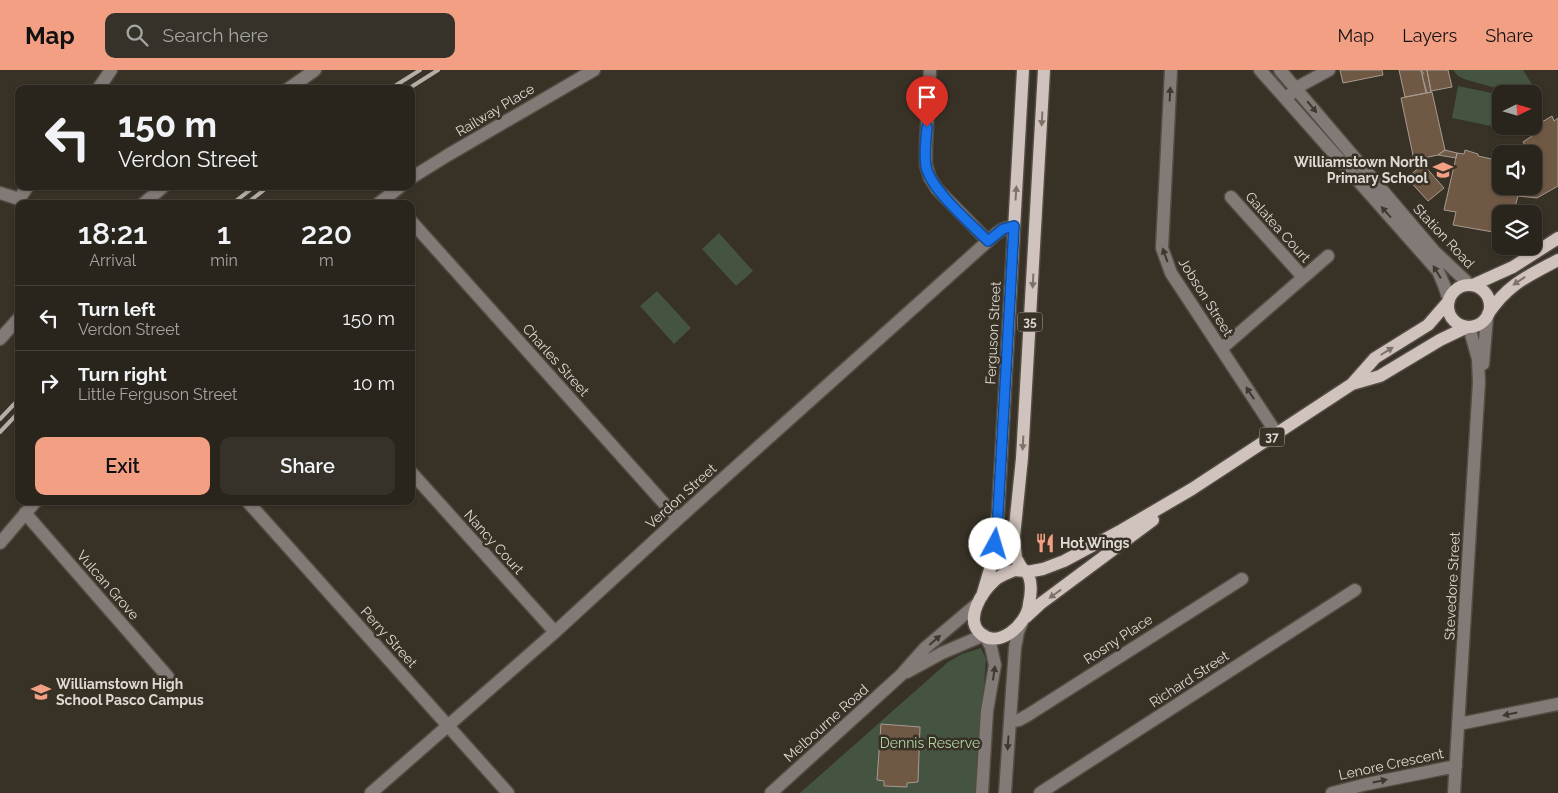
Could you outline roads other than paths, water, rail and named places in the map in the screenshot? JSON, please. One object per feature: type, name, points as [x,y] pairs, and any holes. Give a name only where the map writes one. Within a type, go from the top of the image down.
[{"type":"main road","name":"Ferguson Street","points":[[980,599],[991,566],[998,513],[1023,70]]},
{"type":"main road","name":"35","points":[[1024,619],[1029,606],[1030,580],[1016,558],[1014,537],[1022,458],[1044,70]]},
{"type":"main road","points":[[1014,226],[1036,227]]},
{"type":"main road","name":"37","points":[[1026,571],[1042,569],[1064,560],[1122,530],[1192,489],[1352,384],[1375,358],[1428,325],[1455,290],[1513,267],[1558,238]]},
{"type":"main road","name":"37","points":[[1352,384],[1380,376],[1440,340],[1479,324],[1514,284],[1558,260]]},
{"type":"main road","points":[[1471,285],[1481,289],[1488,296],[1490,305],[1488,315]]},
{"type":"main road","points":[[1448,301],[1448,310],[1451,317],[1460,325],[1468,327]]},
{"type":"main road","name":"37","points":[[1024,619],[1040,604],[1085,572],[1192,489]]},
{"type":"main road","points":[[980,599],[998,578],[1015,570],[1026,571]]},
{"type":"main road","name":"35","points":[[980,599],[975,612],[974,623],[978,631],[984,636]]},
{"type":"main road","points":[[984,636],[995,638],[1006,635],[1016,629],[1024,619]]},
{"type":"street","points":[[101,85],[111,70]]},
{"type":"street","points":[[294,85],[315,70]]},
{"type":"street","name":"Railway Place","points":[[415,176],[594,70]]},
{"type":"street","points":[[930,70],[926,166],[930,178],[937,189],[988,241]]},
{"type":"street","name":"Jobson Street","points":[[1171,70],[1162,248],[1171,273],[1277,434]]},
{"type":"street","name":"Station Road","points":[[1260,70],[1438,271],[1448,301]]},
{"type":"street","name":"Station Road","points":[[1280,70],[1434,251],[1471,285]]},
{"type":"street","points":[[1285,99],[1296,88],[1329,70]]},
{"type":"street","points":[[0,193],[19,199],[25,190]]},
{"type":"street","points":[[148,200],[159,190]]},
{"type":"street","name":"Galatea Court","points":[[1231,197],[1303,278]]},
{"type":"street","name":"Charles Street","points":[[415,225],[678,519]]},
{"type":"street","name":"Verdon Street","points":[[372,793],[555,632],[988,241],[1003,229],[1014,226]]},
{"type":"street","name":"Galatea Court","points":[[1221,349],[1328,256]]},
{"type":"street","name":"Stevedore Street","points":[[1479,382],[1484,360],[1488,315]]},
{"type":"street","points":[[0,338],[15,322]]},
{"type":"street","name":"Stevedore Street","points":[[1454,793],[1479,382],[1478,360],[1468,327]]},
{"type":"street","name":"Nancy Court","points":[[415,476],[555,632]]},
{"type":"street","points":[[0,543],[32,505]]},
{"type":"street","name":"Perry Street","points":[[251,505],[508,793]]},
{"type":"street","name":"Vulcan Grove","points":[[25,513],[168,677]]},
{"type":"street","name":"Rosny Place","points":[[1010,722],[1028,715],[1242,578]]},
{"type":"street","name":"Richard Street","points":[[1040,793],[1355,590]]},
{"type":"street","name":"Melbourne Road","points":[[771,793],[901,675],[926,648],[980,599]]},
{"type":"street","name":"35","points":[[1005,793],[1015,648],[1018,632],[1024,619]]},
{"type":"street","name":"Melbourne Road","points":[[901,675],[932,658],[984,636]]},
{"type":"street","name":"35","points":[[982,793],[987,711],[995,665],[991,647],[984,636]]},
{"type":"street","points":[[1459,724],[1558,704]]},
{"type":"street","name":"Lenore Crescent","points":[[1332,793],[1456,766]]},
{"type":"railway","points":[[396,85],[420,70]]},
{"type":"railway","points":[[414,85],[438,70]]},
{"type":"railway","points":[[237,200],[250,190]]},
{"type":"railway","points":[[251,200],[264,190]]},
{"type":"railway","points":[[0,419],[15,403]]},
{"type":"railway","points":[[0,432],[15,416]]},
{"type":"place","name":"Williamstown North Primary School","points":[[1443,170]]},
{"type":"place","name":"Hot Wings","points":[[1045,543]]},
{"type":"place","name":"Williamstown High School Pasco Campus","points":[[41,692]]},
{"type":"park label","name":"Dennis Reserve","points":[[930,743]]}]
